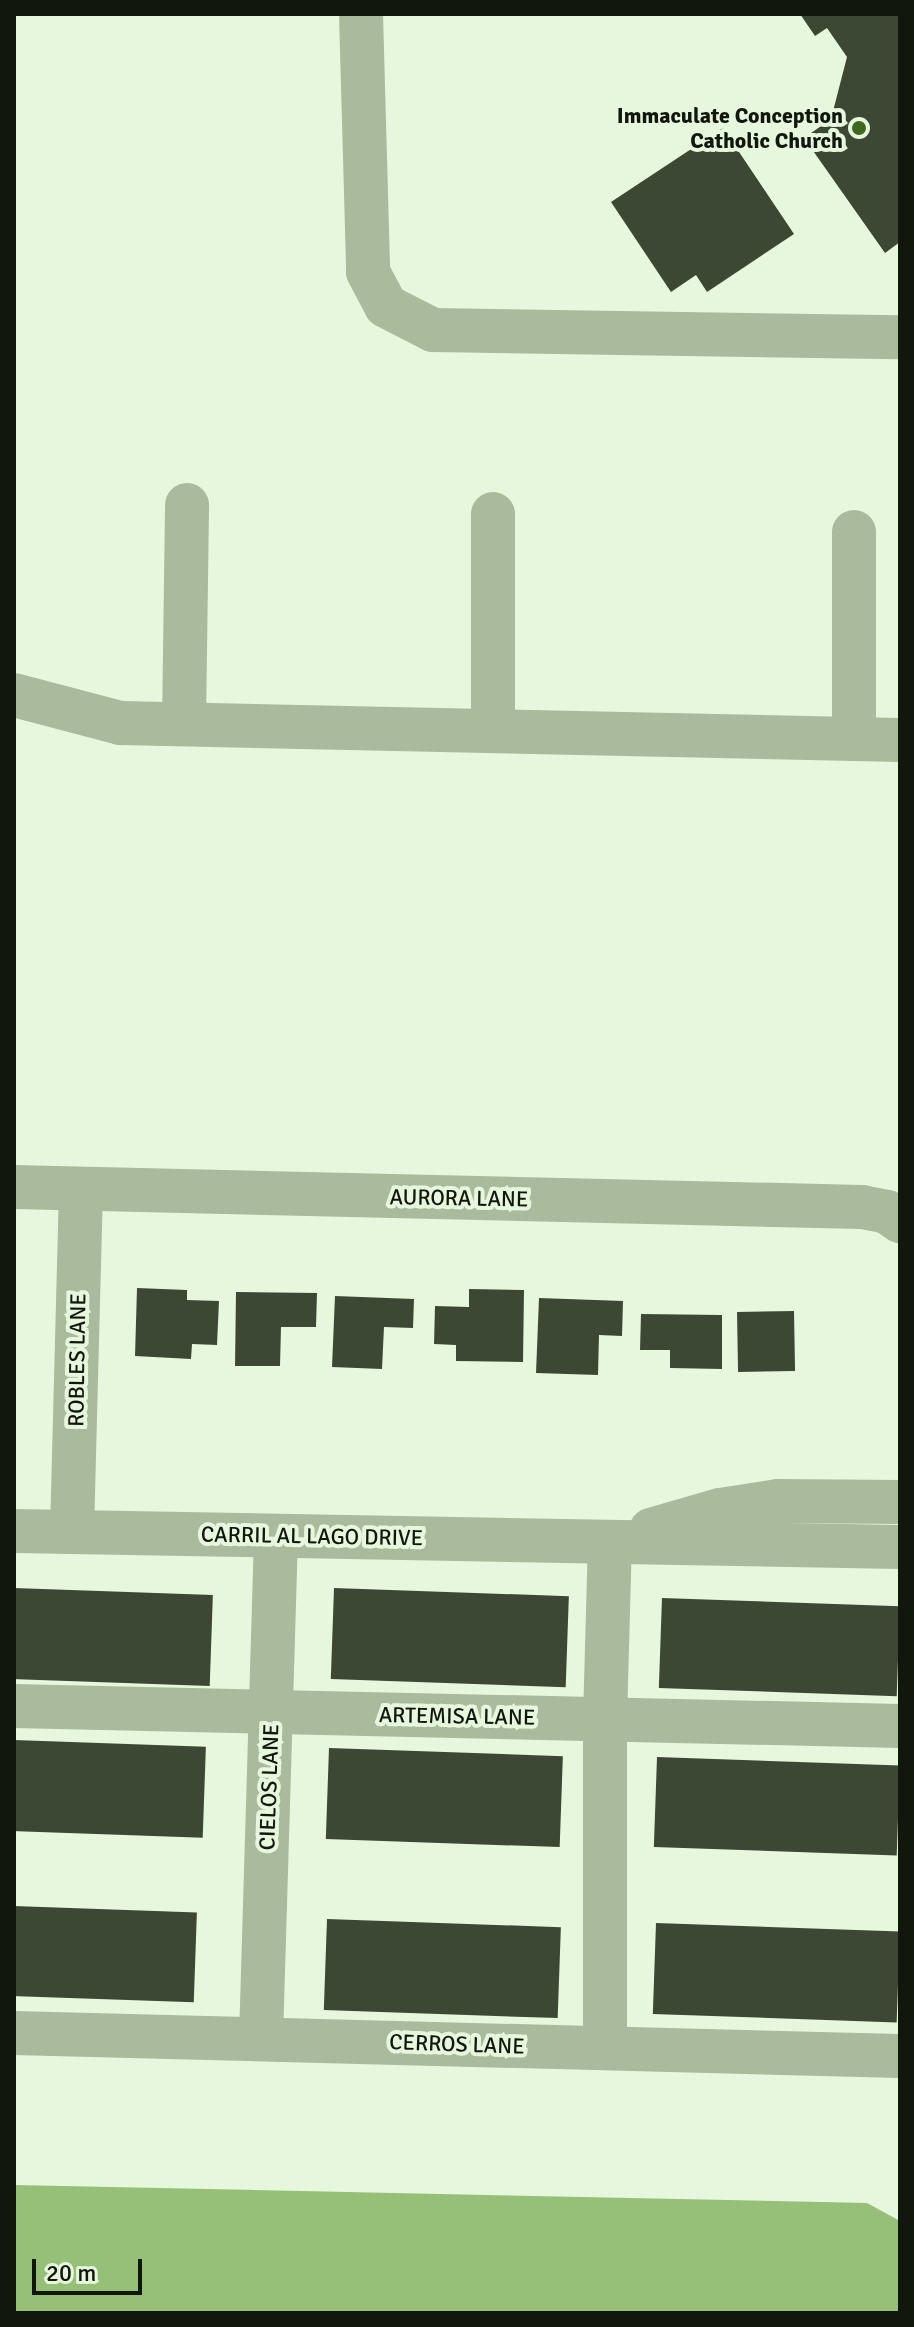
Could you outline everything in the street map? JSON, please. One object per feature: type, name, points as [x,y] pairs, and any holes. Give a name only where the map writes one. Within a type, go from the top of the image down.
[{"type":"street","points":[[361,14],[368,272],[386,306],[433,330],[900,337]]},
{"type":"street","points":[[184,724],[187,505]]},
{"type":"street","points":[[493,514],[493,731]]},
{"type":"street","points":[[854,532],[854,739]]},
{"type":"street","points":[[14,695],[121,723],[900,740]]},
{"type":"street","name":"AURORA LANE","points":[[14,1187],[862,1207],[887,1212],[900,1221]]},
{"type":"street","name":"ROBLES LANE","points":[[72,1532],[81,1189]]},
{"type":"street","name":"CARRIL AL LAGO DRIVE","points":[[610,1542],[720,1510],[778,1501],[900,1502]]},
{"type":"street","name":"CARRIL AL LAGO DRIVE","points":[[14,1531],[900,1547]]},
{"type":"street","name":"CIELOS LANE","points":[[261,2039],[276,1536]]},
{"type":"street","points":[[605,2048],[605,1719],[610,1542]]},
{"type":"street","name":"ARTEMISA LANE","points":[[14,1706],[900,1726]]},
{"type":"street","name":"CERROS LANE","points":[[14,2033],[900,2056]]},
{"type":"shaded area","points":[[14,2185],[867,2203],[900,2221],[900,2313],[14,2313]]},
{"type":"building","name":"Immaculate Conception Catholic Church","points":[[800,14],[900,14],[900,242],[885,253],[804,138],[831,119],[847,57],[827,28],[815,36]]},
{"type":"building","points":[[723,128],[794,234],[707,292],[696,275],[671,292],[611,202]]},
{"type":"building","points":[[137,1288],[187,1290],[187,1300],[219,1301],[217,1345],[192,1344],[191,1359],[135,1356]]},
{"type":"building","points":[[469,1289],[524,1290],[523,1362],[456,1361],[456,1345],[434,1344],[435,1306],[469,1307]]},
{"type":"building","points":[[236,1292],[317,1293],[316,1327],[281,1327],[280,1366],[235,1366]]},
{"type":"building","points":[[335,1296],[414,1299],[413,1328],[384,1327],[382,1369],[332,1367]]},
{"type":"building","points":[[539,1298],[623,1301],[622,1336],[599,1335],[598,1375],[536,1373]]},
{"type":"building","points":[[794,1311],[795,1371],[738,1372],[737,1312]]},
{"type":"building","points":[[641,1314],[722,1315],[722,1369],[670,1368],[670,1350],[640,1350]]},
{"type":"building","points":[[14,1588],[213,1595],[210,1686],[14,1679]]},
{"type":"building","points":[[334,1588],[569,1596],[566,1687],[331,1679]]},
{"type":"building","points":[[662,1598],[900,1606],[897,1696],[659,1688]]},
{"type":"building","points":[[14,1740],[206,1747],[203,1838],[14,1831]]},
{"type":"building","points":[[329,1748],[563,1756],[560,1847],[326,1839]]},
{"type":"building","points":[[657,1757],[900,1765],[897,1855],[654,1847]]},
{"type":"building","points":[[14,1906],[197,1912],[194,2002],[14,1996]]},
{"type":"building","points":[[327,1919],[561,1927],[558,2018],[324,2010]]},
{"type":"building","points":[[656,1923],[900,1932],[897,2022],[653,2014]]},
{"type":"place","name":"Immaculate Conception Catholic Church","points":[[859,128]]}]
